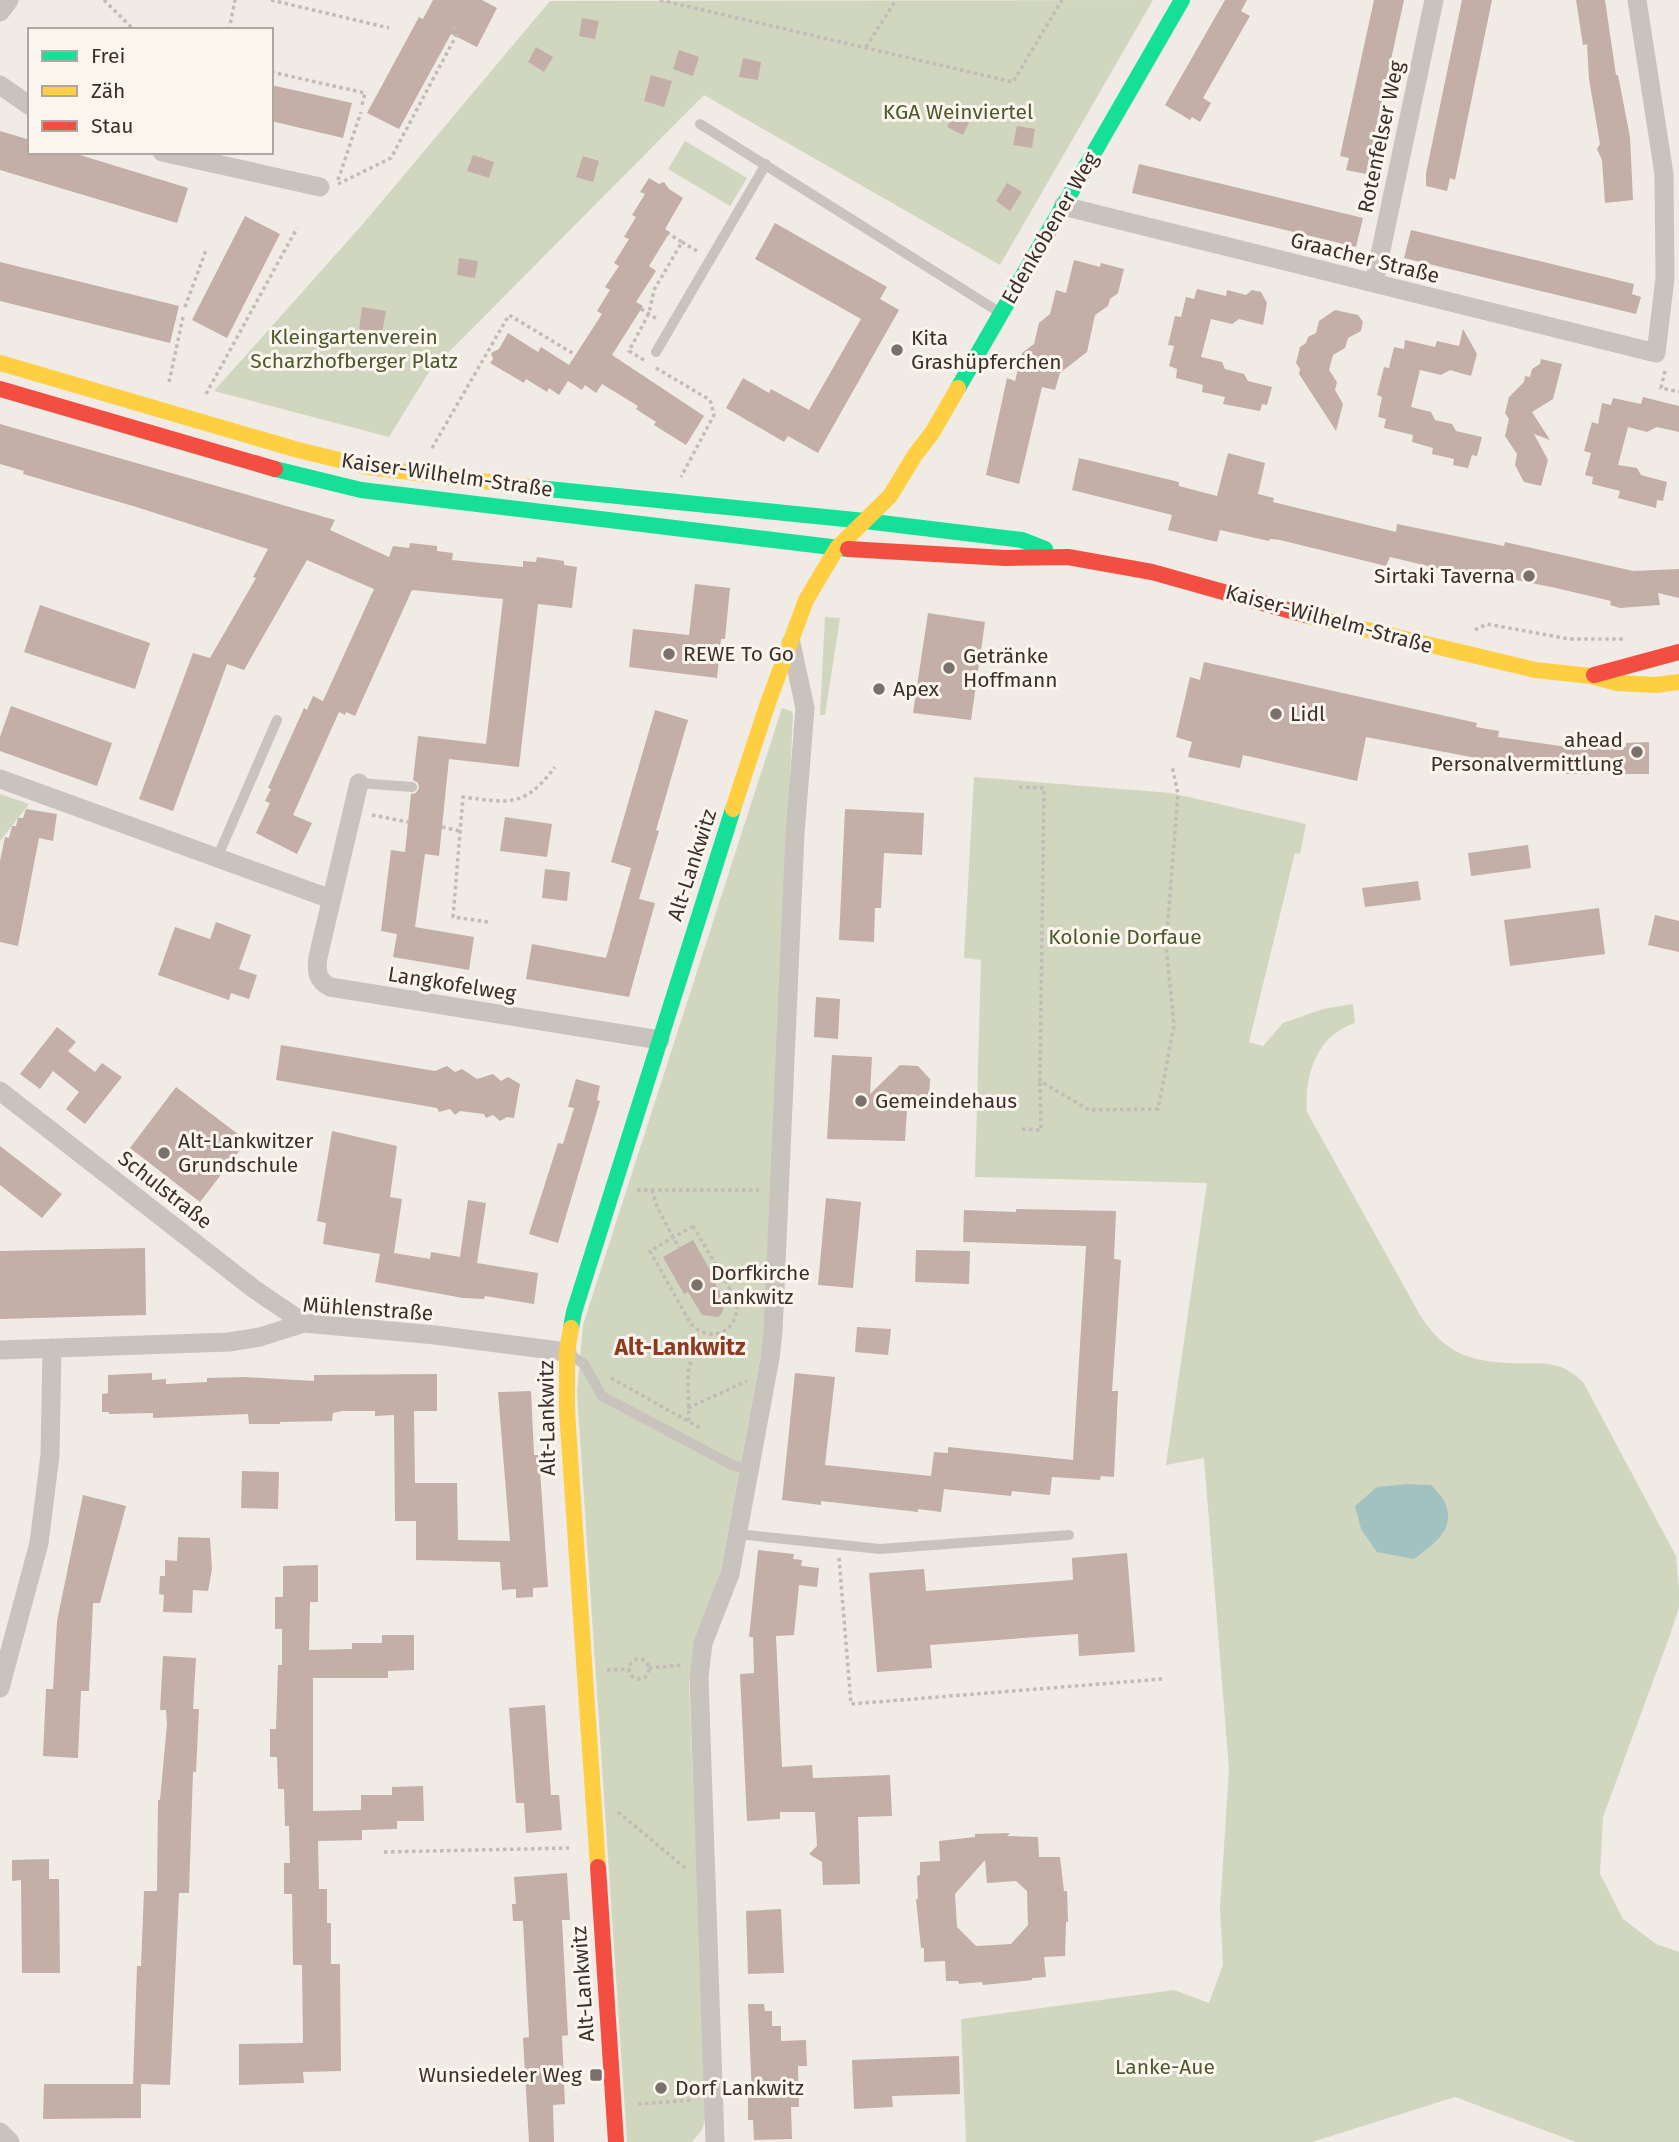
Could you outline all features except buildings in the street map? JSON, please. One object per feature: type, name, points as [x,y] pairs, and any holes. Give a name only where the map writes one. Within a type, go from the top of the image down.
[{"type":"main road","name":"Edenkobener Weg","points":[[865,521],[890,496],[932,433],[1182,0]]},
{"type":"main road","name":"Kaiser-Wilhelm-Straße","points":[[0,363],[290,448],[368,467],[552,490],[865,521],[1021,540],[1068,557]]},
{"type":"main road","name":"Kaiser-Wilhelm-Straße","points":[[0,389],[277,470],[360,490],[837,548],[940,556],[1068,557],[1152,572],[1309,616],[1535,670],[1591,676],[1617,683],[1656,685],[1679,682]]},
{"type":"main road","points":[[837,548],[865,521]]},
{"type":"main road","name":"Alt-Lankwitz","points":[[616,2142],[566,1411],[567,1352],[574,1312],[763,718],[812,587],[837,548]]},
{"type":"main road","name":"Kaiser-Wilhelm-Straße","points":[[1591,676],[1679,652]]},
{"type":"street","points":[[0,12],[9,0]]},
{"type":"street","name":"Rotenfelser Weg","points":[[1374,284],[1434,0]]},
{"type":"street","points":[[1637,0],[1664,174],[1665,278],[1661,360]]},
{"type":"street","points":[[0,85],[28,105]]},
{"type":"street","points":[[171,154],[320,187]]},
{"type":"street","name":"Graacher Straße","points":[[1063,206],[1661,360]]},
{"type":"street","points":[[715,2142],[699,1677],[703,1643],[730,1574],[771,1345],[795,834],[805,708],[791,642]]},
{"type":"street","points":[[0,779],[331,899]]},
{"type":"street","name":"Langkofelweg","points":[[359,783],[316,968],[319,978],[330,987],[660,1040]]},
{"type":"street","name":"Schulstraße","points":[[0,1091],[254,1289],[304,1323]]},
{"type":"street","name":"Mühlenstraße","points":[[0,1350],[229,1342],[260,1337],[304,1323],[435,1335],[567,1352]]},
{"type":"street","points":[[0,1688],[39,1543],[50,1455],[52,1348]]},
{"type":"street","points":[[0,2132],[10,2142]]},
{"type":"lane","points":[[700,124],[1001,313]]},
{"type":"lane","points":[[656,352],[766,164]]},
{"type":"lane","points":[[217,858],[277,720]]},
{"type":"lane","points":[[359,783],[412,787]]},
{"type":"lane","points":[[567,1352],[583,1364],[601,1396],[734,1466],[749,1468]]},
{"type":"lane","points":[[737,1534],[880,1549],[1069,1535]]},
{"type":"path","points":[[104,0],[132,28]]},
{"type":"path","points":[[229,28],[235,0]]},
{"type":"path","points":[[271,0],[389,28]]},
{"type":"path","points":[[660,0],[1013,82],[1062,0]]},
{"type":"path","points":[[866,47],[896,0]]},
{"type":"path","points":[[361,112],[336,185],[390,158],[456,36],[454,27]]},
{"type":"path","points":[[273,72],[365,93],[362,105]]},
{"type":"path","points":[[206,394],[297,228]]},
{"type":"path","points":[[185,307],[206,250]]},
{"type":"path","points":[[432,448],[509,315],[574,354]]},
{"type":"path","points":[[169,382],[183,317]]},
{"type":"path","points":[[1661,360],[1661,388],[1679,392]]},
{"type":"path","points":[[1441,648],[1487,624],[1569,639],[1634,639]]},
{"type":"path","points":[[1040,1082],[1089,1110],[1158,1110],[1174,1026],[1166,946],[1178,794],[1172,766]]},
{"type":"path","points":[[488,922],[453,917],[463,797],[509,803],[536,790],[555,767]]},
{"type":"path","points":[[1019,787],[1044,788],[1041,1130],[1022,1129]]},
{"type":"path","points":[[352,812],[408,821]]},
{"type":"path","points":[[442,827],[460,831]]},
{"type":"path","points":[[613,1190],[778,1190]]},
{"type":"path","points":[[652,1190],[658,1209],[679,1248]]},
{"type":"path","points":[[693,1226],[736,1299],[737,1318],[731,1326],[708,1335],[691,1324],[650,1251],[673,1238],[693,1226]]},
{"type":"path","points":[[689,1421],[688,1373],[698,1331]]},
{"type":"path","points":[[603,1374],[709,1433]]},
{"type":"path","points":[[688,1408],[752,1378]]},
{"type":"path","points":[[838,1545],[851,1704],[1162,1679]]},
{"type":"path","points":[[641,1659],[649,1668],[646,1677],[637,1679],[633,1678],[629,1669],[633,1661],[641,1659]]},
{"type":"path","points":[[649,1668],[683,1665]]},
{"type":"path","points":[[603,1670],[629,1669]]},
{"type":"path","points":[[613,1807],[689,1872]]},
{"type":"path","points":[[384,1852],[569,1848]]},
{"type":"path","points":[[632,2104],[700,2099]]},
{"type":"green space","points":[[1153,0],[1000,265],[704,95],[429,372],[389,437],[214,391],[362,225],[550,1]]},
{"type":"green space","points":[[685,141],[747,178],[730,206],[668,169]]},
{"type":"green space","points":[[825,617],[840,618],[825,715],[820,715]]},
{"type":"green space","points":[[782,708],[793,714],[764,1337],[720,1575],[696,1635],[689,1679],[706,2117],[702,2130],[692,2142],[627,2142],[577,1393],[583,1325]]},
{"type":"green space","points":[[974,777],[1171,793],[1306,824],[1300,854],[1295,853],[1249,1042],[1263,1046],[1283,1023],[1323,1009],[1353,1004],[1355,1023],[1331,1037],[1316,1058],[1308,1084],[1307,1112],[1420,1315],[1446,1345],[1467,1356],[1492,1362],[1556,1366],[1574,1374],[1583,1382],[1676,1556],[1679,1607],[1603,1817],[1600,1874],[1623,1919],[1656,1944],[1679,1952],[1679,2142],[1576,2142],[1455,2097],[1312,2142],[966,2142],[961,2019],[1174,1990],[1209,2003],[1223,1965],[1220,1909],[1229,1769],[1204,1458],[1166,1465],[1207,1183],[975,1177],[981,960],[964,958]]},
{"type":"green space","points":[[0,794],[29,804],[0,841]]},
{"type":"water","points":[[1431,1485],[1444,1501],[1448,1513],[1448,1521],[1440,1536],[1414,1559],[1377,1552],[1361,1529],[1355,1506],[1377,1487]]},
{"type":"traffic: fast","points":[[958,388],[1182,0]]},
{"type":"traffic: fast","points":[[275,469],[361,490],[848,549]]},
{"type":"traffic: fast","points":[[538,488],[865,521],[1022,540],[1045,549]]},
{"type":"traffic: fast","points":[[571,1328],[733,809]]},
{"type":"traffic: slow","points":[[0,363],[298,450],[368,467],[538,488]]},
{"type":"traffic: slow","points":[[733,809],[806,600],[837,548],[890,496],[958,388]]},
{"type":"traffic: slow","points":[[1309,616],[1535,670],[1591,676],[1617,683],[1656,685],[1679,682]]},
{"type":"traffic: slow","points":[[571,1328],[567,1352],[567,1411],[598,1867]]},
{"type":"traffic: jam","points":[[0,389],[275,469]]},
{"type":"traffic: jam","points":[[848,549],[1005,558],[1068,557],[1152,572],[1309,616]]},
{"type":"traffic: jam","points":[[1594,675],[1679,652]]},
{"type":"traffic: jam","points":[[598,1867],[616,2142]]},
{"type":"place","name":"Kita Grashüpferchen","points":[[897,350]]},
{"type":"place","name":"Sirtaki Taverna","points":[[1529,576]]},
{"type":"place","name":"REWE To Go","points":[[669,654]]},
{"type":"place","name":"Getränke Hoffmann","points":[[949,668]]},
{"type":"place","name":"Apex","points":[[879,689]]},
{"type":"place","name":"Lidl","points":[[1276,714]]},
{"type":"place","name":"ahead Personalvermittlung","points":[[1637,752]]},
{"type":"place","name":"Gemeindehaus","points":[[861,1101]]},
{"type":"place","name":"Alt-Lankwitzer Grundschule","points":[[164,1153]]},
{"type":"place","name":"Dorfkirche Lankwitz","points":[[697,1285]]},
{"type":"place","name":"Wunsiedeler Weg","points":[[596,2075]]},
{"type":"place","name":"Dorf Lankwitz","points":[[661,2088]]},
{"type":"district","name":"Alt-Lankwitz","points":[[680,1347]]},
{"type":"park label","name":"KGA Weinviertel","points":[[958,112]]},
{"type":"park label","name":"Kleingartenverein Scharzhofberger Platz","points":[[354,349]]},
{"type":"park label","name":"Kolonie Dorfaue","points":[[1125,937]]},
{"type":"park label","name":"Lanke-Aue","points":[[1165,2067]]}]
